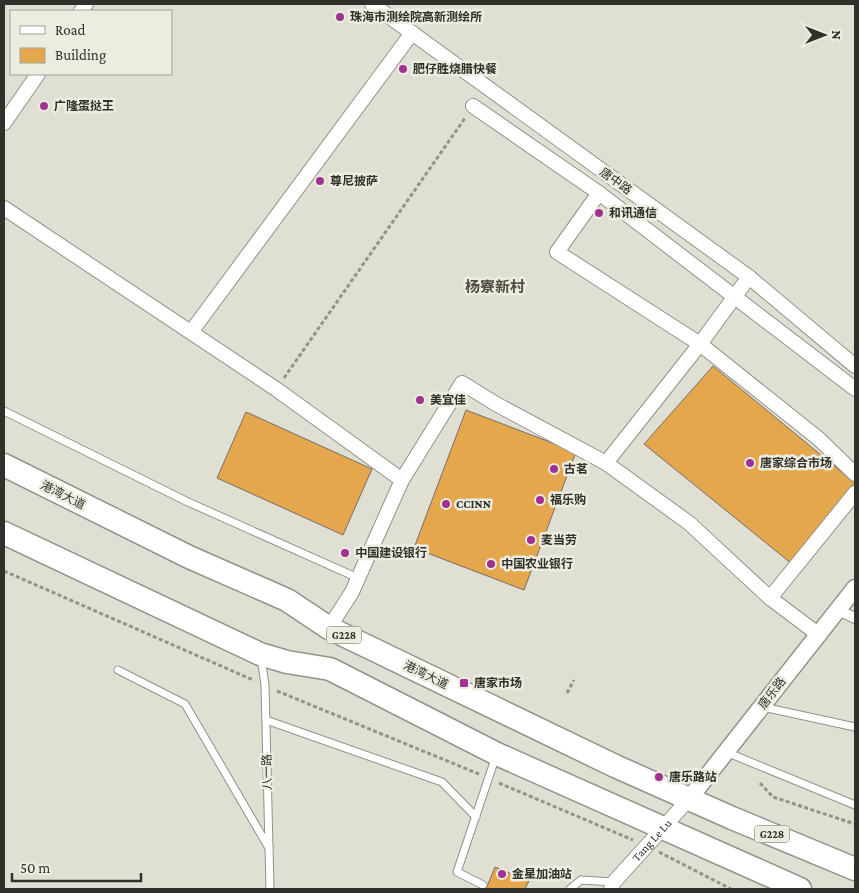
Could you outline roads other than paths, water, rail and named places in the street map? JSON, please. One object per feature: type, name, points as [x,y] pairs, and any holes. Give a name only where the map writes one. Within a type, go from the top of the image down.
[{"type":"highway","name":"港湾大道","points":[[4,465],[189,558],[287,600],[329,628],[606,762],[855,869]]},
{"type":"highway","points":[[4,533],[260,654],[287,662],[330,669],[497,754],[800,889]]},
{"type":"street","name":"唐中路","points":[[372,4],[749,277],[855,366]]},
{"type":"street","points":[[191,332],[412,33]]},
{"type":"street","points":[[4,123],[37,75]]},
{"type":"street","points":[[473,106],[599,193],[855,389]]},
{"type":"street","points":[[599,193],[557,252],[700,344],[819,439],[855,474]]},
{"type":"street","points":[[4,208],[276,389],[402,480]]},
{"type":"street","points":[[606,464],[700,344],[749,277]]},
{"type":"street","points":[[329,628],[352,592],[402,480],[462,383],[496,404],[606,464],[689,522],[770,598],[819,635]]},
{"type":"street","points":[[770,598],[855,493]]},
{"type":"street","name":"唐乐路","points":[[689,798],[855,588]]},
{"type":"street","points":[[838,610],[855,618]]},
{"type":"street","name":"Tang Le Lu","points":[[612,886],[689,798]]},
{"type":"lane","points":[[4,411],[188,502],[358,578]]},
{"type":"lane","name":"八一路","points":[[260,654],[265,685],[270,889]]},
{"type":"lane","points":[[118,670],[185,704],[269,848]]},
{"type":"lane","points":[[762,707],[855,727]]},
{"type":"lane","points":[[266,720],[442,782],[476,817]]},
{"type":"lane","points":[[726,752],[855,805]]},
{"type":"lane","points":[[483,885],[457,872],[497,754]]},
{"type":"lane","points":[[570,889],[581,880],[612,886]]},
{"type":"place","name":"珠海市测绘院高新测绘所","points":[[340,17]]},
{"type":"place","name":"肥仔胜烧腊快餐","points":[[403,69]]},
{"type":"place","name":"广隆蛋挞王","points":[[44,106]]},
{"type":"place","name":"尊尼披萨","points":[[320,181]]},
{"type":"place","name":"和讯通信","points":[[599,213]]},
{"type":"place","name":"美宜佳","points":[[420,400]]},
{"type":"place","name":"唐家综合市场","points":[[750,463]]},
{"type":"place","name":"古茗","points":[[554,469]]},
{"type":"place","name":"福乐购","points":[[540,500]]},
{"type":"place","name":"CCINN","points":[[446,504]]},
{"type":"place","name":"麦当劳","points":[[531,540]]},
{"type":"place","name":"中国建设银行","points":[[345,553]]},
{"type":"place","name":"中国农业银行","points":[[491,564]]},
{"type":"place","name":"唐家市场","points":[[464,683]]},
{"type":"place","name":"唐乐路站","points":[[659,777]]},
{"type":"place","name":"金星加油站","points":[[502,874]]},
{"type":"district","name":"杨寮新村","points":[[495,287]]}]
